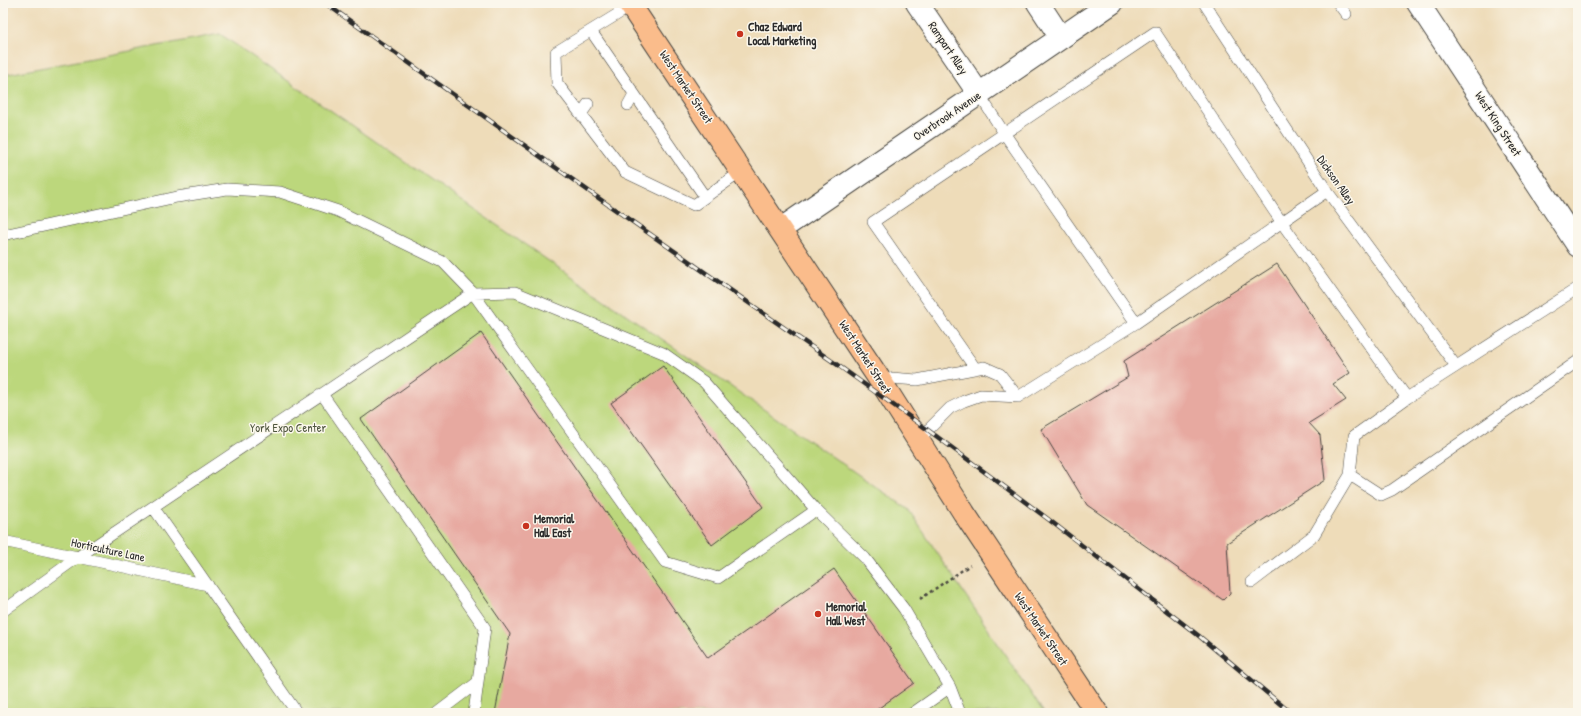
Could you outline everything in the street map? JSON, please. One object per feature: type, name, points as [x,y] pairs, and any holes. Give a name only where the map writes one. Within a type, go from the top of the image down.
[{"type":"main road","name":"West Market Street","points":[[630,4],[878,376],[990,551],[1097,713]]},
{"type":"street","name":"Rampart Alley","points":[[917,3],[979,94]]},
{"type":"street","points":[[1038,3],[1061,38]]},
{"type":"street","name":"Overbrook Avenue","points":[[781,229],[1112,3]]},
{"type":"street","name":"West King Street","points":[[1418,3],[1578,246]]},
{"type":"lane","name":"Dickson Alley","points":[[1204,3],[1327,191],[1456,366]]},
{"type":"lane","points":[[1338,3],[1346,14]]},
{"type":"lane","points":[[630,4],[591,31],[556,52],[558,83],[581,114],[609,143],[625,172],[694,205],[742,171]]},
{"type":"lane","points":[[591,31],[610,66],[634,94],[705,197]]},
{"type":"lane","points":[[975,368],[872,222],[1155,32],[1282,223],[1407,398]]},
{"type":"lane","points":[[628,105],[634,94]]},
{"type":"lane","points":[[979,94],[1004,133],[1136,323]]},
{"type":"lane","points":[[581,114],[588,104]]},
{"type":"lane","points":[[3,235],[177,197],[227,190],[280,192],[338,211],[443,262],[473,293],[665,562],[718,578],[816,510]]},
{"type":"lane","points":[[918,440],[950,408],[964,401],[981,395],[1018,397],[1136,323],[1327,191]]},
{"type":"lane","points":[[1252,582],[1314,535],[1350,475],[1354,436],[1407,398],[1578,288]]},
{"type":"lane","points":[[3,611],[78,557],[473,293],[515,292],[663,353],[704,382],[816,510],[865,558],[904,609],[950,687],[960,713]]},
{"type":"lane","points":[[1350,475],[1381,495],[1398,486],[1578,361]]},
{"type":"lane","points":[[878,376],[917,380],[984,367],[1000,374],[1018,397]]},
{"type":"lane","points":[[322,394],[485,628],[474,713]]},
{"type":"lane","points":[[153,507],[297,713]]},
{"type":"lane","name":"Horticulture Lane","points":[[3,541],[208,585]]},
{"type":"lane","points":[[437,713],[478,682]]},
{"type":"lane","points":[[913,713],[950,687]]},
{"type":"path","points":[[904,609],[990,551]]},
{"type":"green space","name":"York Expo Center","points":[[220,34],[908,509],[1044,713],[3,713],[3,75]]},
{"type":"building","points":[[1277,264],[1350,373],[1333,384],[1346,400],[1309,423],[1320,435],[1325,480],[1227,543],[1230,593],[1223,600],[1087,505],[1041,429],[1128,377],[1124,361]]},
{"type":"building","name":"Memorial Hall East","points":[[481,333],[708,658],[834,569],[914,683],[872,713],[495,713],[510,634],[361,419]]},
{"type":"building","points":[[663,366],[763,507],[712,545],[611,403]]},
{"type":"railway","points":[[325,3],[928,430],[1048,519],[1199,636],[1291,713]]},
{"type":"place","name":"Chaz Edward Local Marketing","points":[[740,34]]},
{"type":"place","name":"Memorial Hall East","points":[[526,526]]},
{"type":"place","name":"Memorial Hall West","points":[[818,614]]}]
